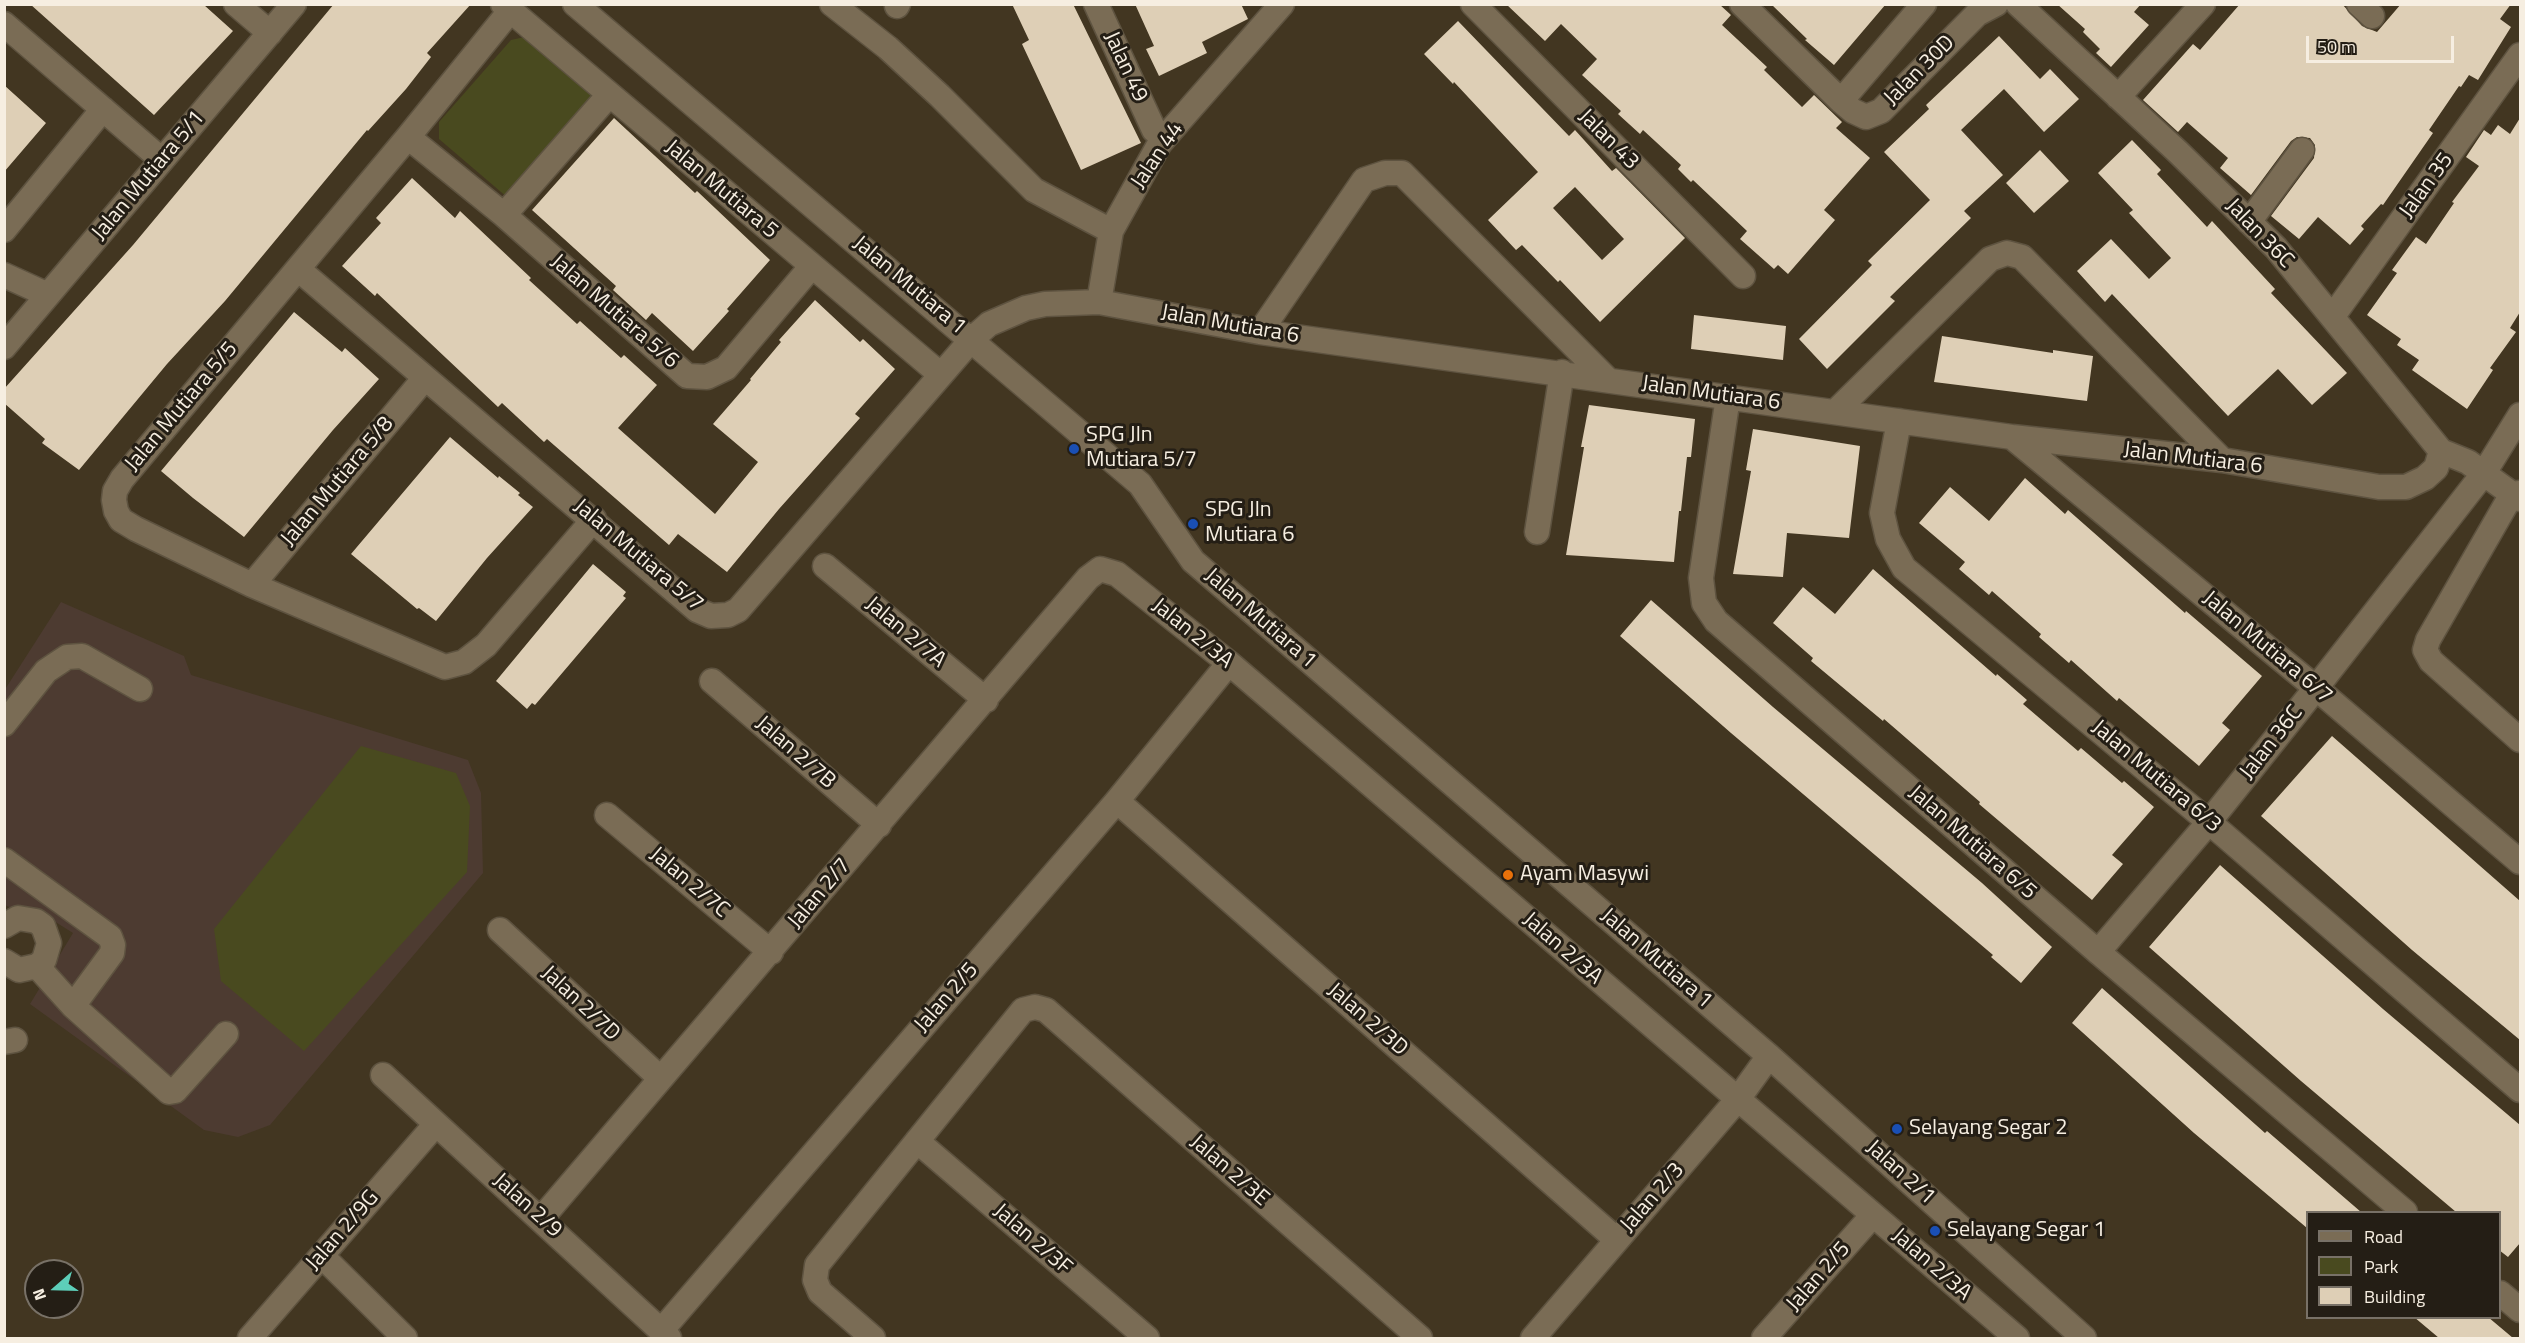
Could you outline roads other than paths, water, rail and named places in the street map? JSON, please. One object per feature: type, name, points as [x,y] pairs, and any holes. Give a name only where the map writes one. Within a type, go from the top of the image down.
[{"type":"street","points":[[236,4],[270,33]]},
{"type":"street","name":"Jalan Mutiara 5/1","points":[[4,347],[294,4]]},
{"type":"street","name":"Jalan Mutiara 1","points":[[575,4],[1140,484],[1193,561],[1769,1056]]},
{"type":"street","points":[[832,4],[896,56],[1034,190],[1111,231]]},
{"type":"street","name":"Jalan 49","points":[[1096,4],[1154,130]]},
{"type":"street","name":"Jalan 44","points":[[1100,302],[1111,231],[1160,143],[1282,4]]},
{"type":"street","name":"Jalan 43","points":[[1473,4],[1743,276]]},
{"type":"street","points":[[1742,4],[1841,101],[1924,4]]},
{"type":"street","name":"Jalan 30D","points":[[1841,101],[1853,111],[1866,117],[1881,111],[1977,14],[1996,4]]},
{"type":"street","name":"Jalan 36C","points":[[2018,4],[2276,248],[2441,451],[2468,462],[2484,473]]},
{"type":"street","points":[[2118,97],[2203,4]]},
{"type":"street","name":"Jalan Mutiara 5","points":[[506,8],[940,374]]},
{"type":"street","name":"Jalan Mutiara 5/5","points":[[506,8],[408,137],[115,491],[116,511],[121,520],[252,585],[440,664],[451,666],[464,662],[486,645],[594,519]]},
{"type":"street","points":[[4,24],[162,160]]},
{"type":"street","name":"Jalan 35","points":[[2333,316],[2520,55]]},
{"type":"street","points":[[504,215],[609,95]]},
{"type":"street","points":[[4,230],[103,109]]},
{"type":"street","name":"Jalan Mutiara 5/6","points":[[408,137],[504,215],[687,375],[707,378],[726,368],[811,267]]},
{"type":"street","points":[[2249,222],[2302,150]]},
{"type":"street","points":[[1260,332],[1364,180],[1385,173],[1402,173],[1606,380]]},
{"type":"street","points":[[1835,412],[1990,259],[2007,253],[2022,257],[2222,460]]},
{"type":"street","name":"Jalan Mutiara 5/7","points":[[298,269],[424,379],[594,519],[697,610],[711,616],[733,613],[972,339]]},
{"type":"street","points":[[4,275],[48,295]]},
{"type":"street","name":"Jalan Mutiara 6","points":[[972,339],[989,324],[1026,308],[1045,304],[1100,302],[1260,332],[1562,372],[2012,437],[2222,460],[2379,487],[2406,487],[2425,478],[2436,468],[2441,451]]},
{"type":"street","points":[[1537,532],[1562,372]]},
{"type":"street","name":"Jalan Mutiara 5/8","points":[[252,585],[424,379]]},
{"type":"street","name":"Jalan Mutiara 6/5","points":[[1728,397],[1701,578],[1704,603],[1716,621],[2098,952],[2404,1211]]},
{"type":"street","name":"Jalan 36C","points":[[2098,952],[2210,822],[2316,688],[2484,473],[2520,415]]},
{"type":"street","name":"Jalan Mutiara 6/3","points":[[1899,421],[1882,513],[1888,539],[1904,568],[2210,822],[2520,1090]]},
{"type":"street","name":"Jalan Mutiara 6/7","points":[[2012,437],[2316,688],[2520,862]]},
{"type":"street","points":[[2484,473],[2518,495],[2428,640],[2425,650],[2431,661],[2520,740]]},
{"type":"street","name":"Jalan 2/7A","points":[[825,566],[986,700]]},
{"type":"street","name":"Jalan 2/7","points":[[541,1219],[1088,578],[1100,569]]},
{"type":"street","name":"Jalan 2/3A","points":[[1100,569],[1117,574],[1229,663],[2017,1338]]},
{"type":"street","points":[[4,724],[46,671],[67,657],[82,656],[140,689]]},
{"type":"street","name":"Jalan 2/5","points":[[665,1335],[1117,801],[1229,663]]},
{"type":"street","name":"Jalan 2/7B","points":[[712,681],[879,825]]},
{"type":"street","name":"Jalan 2/3D","points":[[1117,801],[1617,1240]]},
{"type":"street","name":"Jalan 2/7C","points":[[607,815],[771,952]]},
{"type":"street","points":[[4,860],[110,937],[112,953],[73,1006]]},
{"type":"street","points":[[4,926],[18,918],[36,921],[43,926],[49,943],[44,960],[37,966],[19,969],[4,961]]},
{"type":"street","name":"Jalan 2/7D","points":[[500,930],[660,1078]]},
{"type":"street","points":[[37,966],[73,1006],[169,1092],[175,1090],[226,1034]]},
{"type":"street","name":"Jalan 2/3E","points":[[917,1140],[1023,1010],[1035,1007],[1046,1010],[1420,1338]]},
{"type":"street","name":"Jalan 2/3","points":[[1533,1338],[1738,1099],[1769,1056]]},
{"type":"street","name":"Jalan 2/1","points":[[1769,1056],[2084,1338]]},
{"type":"street","name":"Jalan 2/9","points":[[383,1075],[665,1335]]},
{"type":"street","name":"Jalan 2/9G","points":[[250,1338],[436,1124]]},
{"type":"street","points":[[873,1338],[820,1292],[814,1280],[817,1265],[917,1140]]},
{"type":"street","name":"Jalan 2/3F","points":[[917,1140],[1147,1338]]},
{"type":"street","name":"Jalan 2/5","points":[[1764,1338],[1873,1215]]},
{"type":"street","points":[[322,1256],[405,1338]]},
{"type":"street","points":[[2501,1295],[2520,1310]]},
{"type":"place","name":"SPG Jln Mutiara 5/7","points":[[1074,449]]},
{"type":"place","name":"SPG Jln Mutiara 6","points":[[1193,524]]},
{"type":"place","name":"Ayam Masywi","points":[[1508,875]]},
{"type":"place","name":"Selayang Segar 2","points":[[1897,1129]]},
{"type":"place","name":"Selayang Segar 1","points":[[1935,1231]]}]
